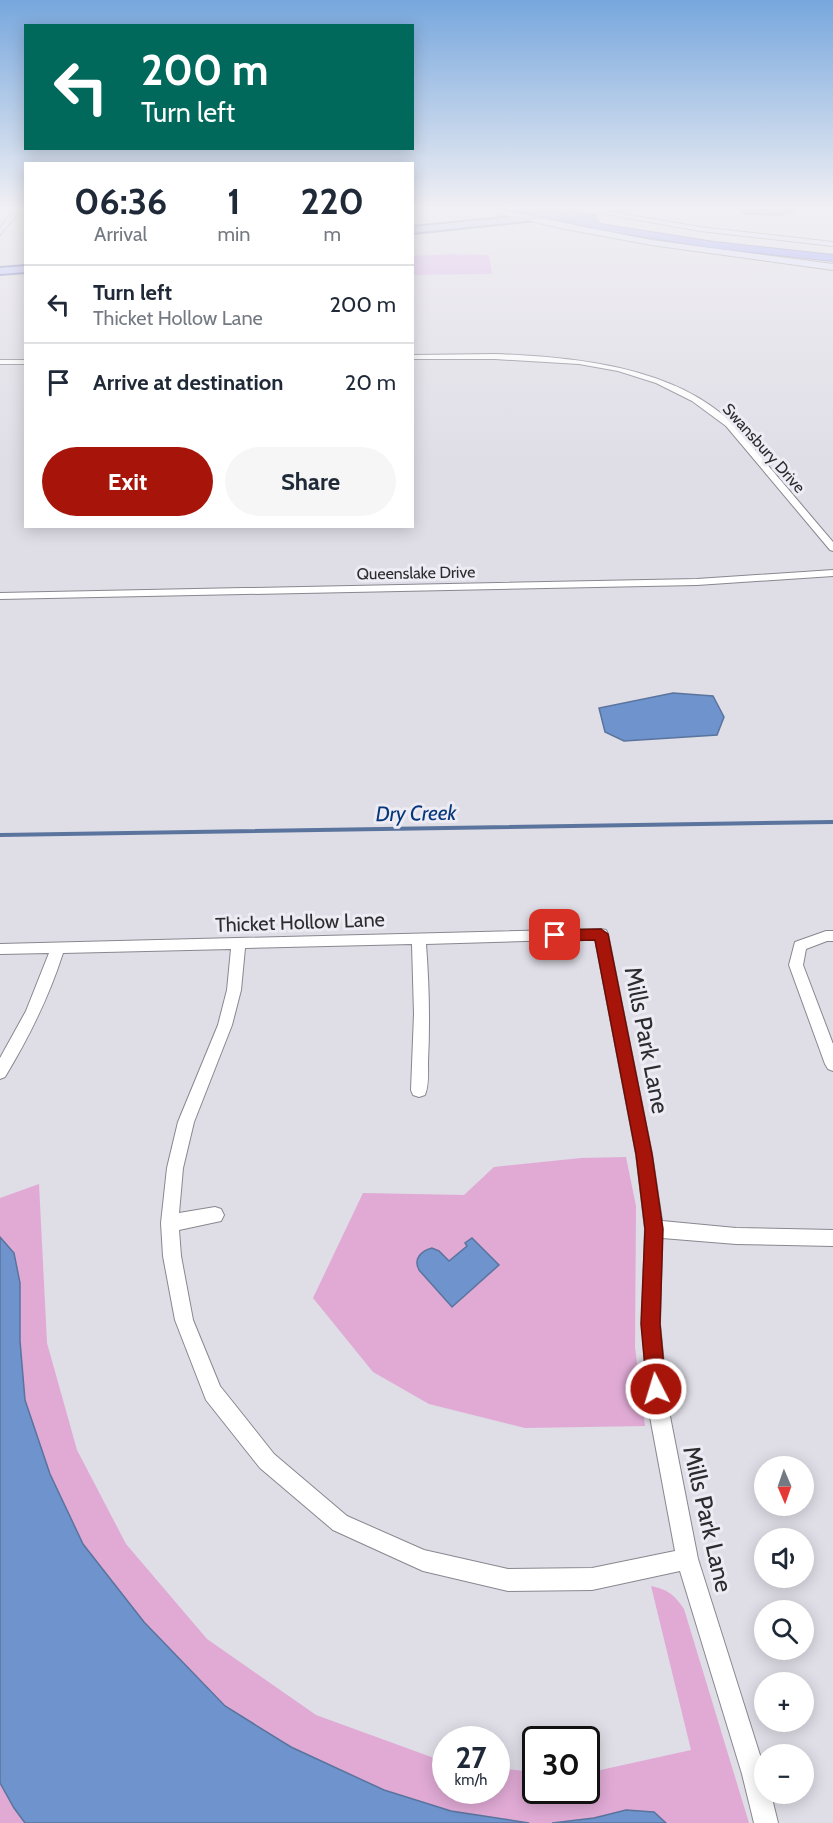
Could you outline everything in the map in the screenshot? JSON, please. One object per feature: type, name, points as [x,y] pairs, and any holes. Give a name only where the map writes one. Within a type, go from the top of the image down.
[{"type":"street","name":"Swansbury Drive","points":[[414,357],[500,356],[568,360],[637,374],[677,389],[705,405],[729,424],[833,548]]},
{"type":"street","points":[[0,362],[24,362]]},
{"type":"street","name":"Queenslake Drive","points":[[0,596],[698,582],[833,573]]},
{"type":"street","name":"Thicket Hollow Lane","points":[[0,949],[601,934]]},
{"type":"street","name":"Mills Park Lane","points":[[601,934],[644,1154],[654,1229],[651,1324],[658,1406],[687,1559],[754,1774],[766,1823]]},
{"type":"street","points":[[833,936],[826,936],[800,946],[796,965],[833,1064]]},
{"type":"street","points":[[418,1090],[422,1007],[419,938]]},
{"type":"street","points":[[239,943],[234,990],[225,1025],[183,1134],[175,1168],[170,1222],[172,1256],[184,1320],[213,1393],[267,1461],[340,1523],[423,1560],[508,1580],[592,1579],[687,1559]]},
{"type":"street","points":[[0,1072],[22,1036],[45,988],[58,947]]},
{"type":"street","points":[[170,1222],[215,1215]]},
{"type":"street","points":[[654,1229],[736,1236],[833,1238]]},
{"type":"shaded area","points":[[626,1157],[636,1206],[635,1347],[645,1426],[525,1428],[429,1404],[373,1372],[313,1298],[363,1193],[464,1195],[494,1167],[581,1158]]},
{"type":"shaded area","points":[[39,1184],[47,1343],[77,1450],[126,1544],[207,1639],[316,1715],[432,1757],[432,1804],[510,1804],[510,1769],[522,1771],[522,1804],[600,1804],[600,1770],[691,1750],[651,1586],[662,1589],[674,1596],[684,1609],[749,1823],[0,1823],[0,1198]]},
{"type":"water","points":[[673,693],[713,696],[724,717],[717,735],[624,741],[605,732],[599,708]]},
{"type":"water","points":[[0,1237],[14,1253],[20,1283],[20,1341],[25,1400],[50,1474],[83,1544],[144,1622],[225,1706],[291,1747],[384,1790],[451,1811],[529,1823],[25,1823],[0,1783]]},
{"type":"water","points":[[472,1238],[499,1265],[452,1307],[419,1270],[417,1262],[421,1253],[432,1248],[439,1251],[449,1261],[467,1246],[465,1243]]},
{"type":"water","points":[[626,1810],[654,1812],[666,1823],[552,1823],[594,1818]]},
{"type":"waterway","name":"Dry Creek","points":[[0,835],[833,822]]},
{"type":"route","points":[[555,935],[601,934],[644,1154],[654,1229],[651,1324],[656,1389]]}]
